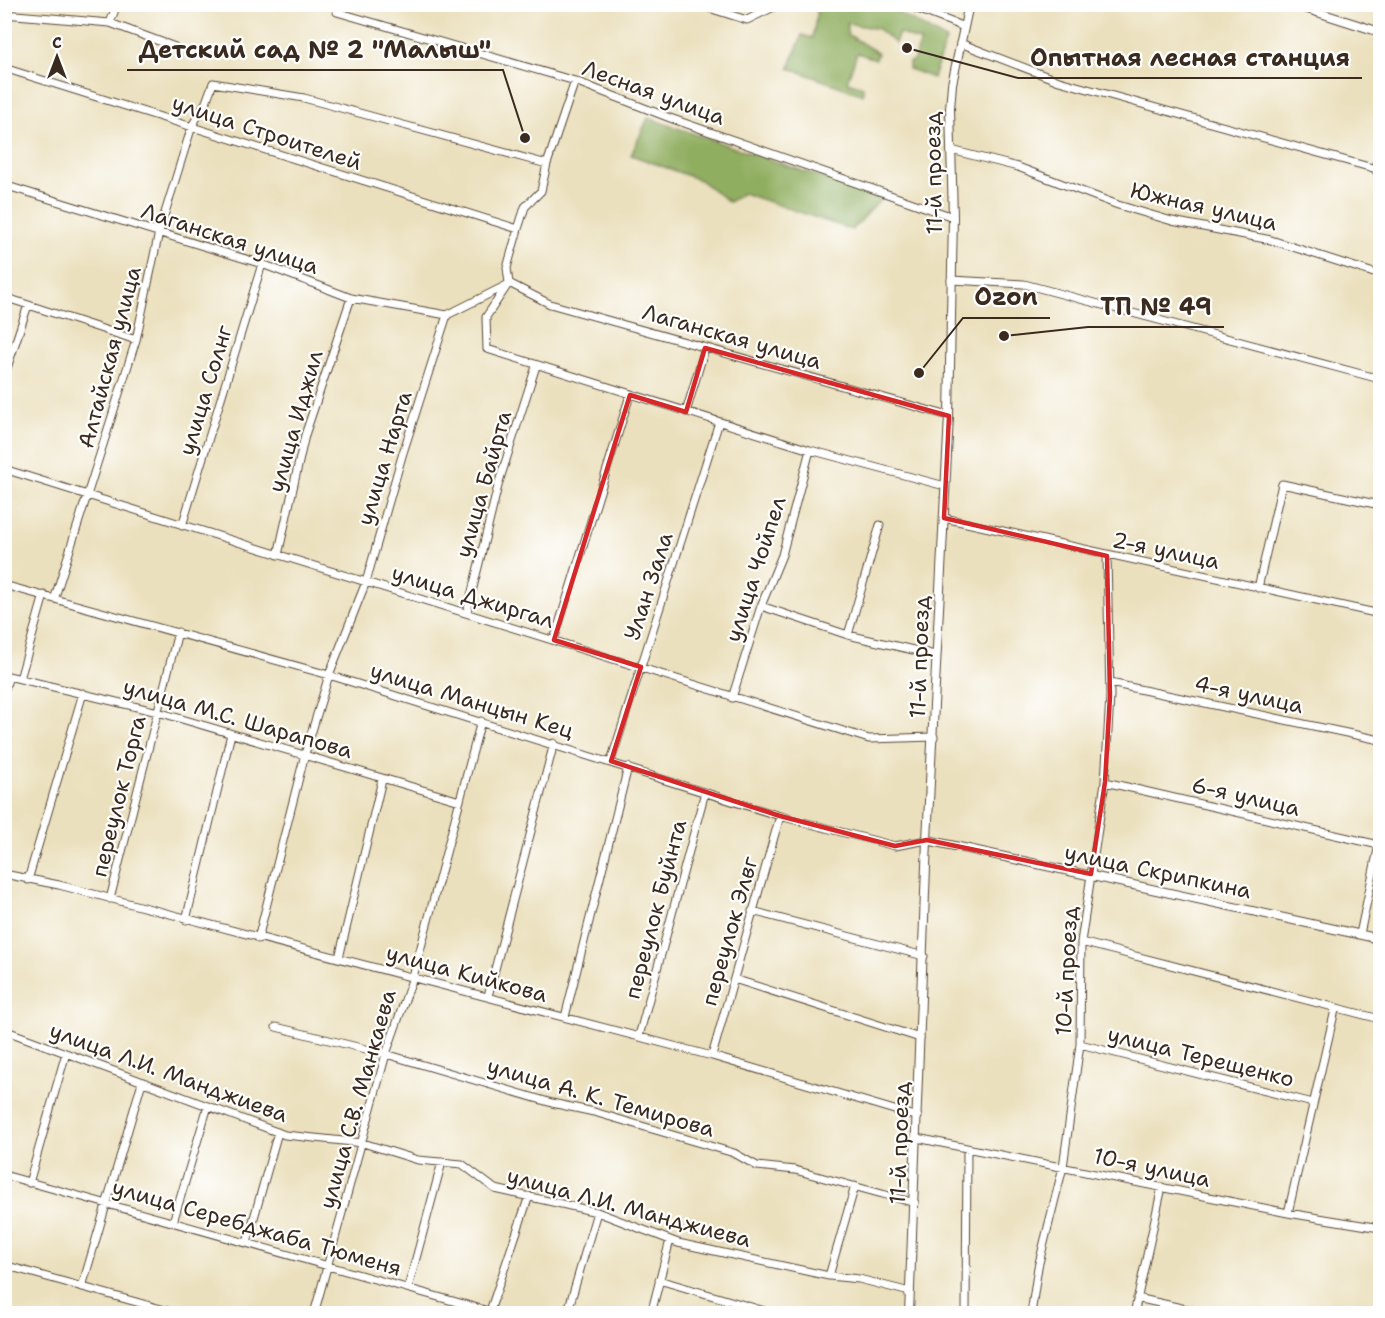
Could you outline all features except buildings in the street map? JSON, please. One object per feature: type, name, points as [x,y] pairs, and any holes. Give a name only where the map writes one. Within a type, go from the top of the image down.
[{"type":"street","points":[[110,23],[117,4]]},
{"type":"street","points":[[696,4],[747,20],[780,4]]},
{"type":"street","points":[[905,4],[964,27]]},
{"type":"street","name":"11-й проезд","points":[[909,1314],[927,840],[934,736],[935,655],[949,416],[953,217],[952,84],[969,4]]},
{"type":"street","points":[[1292,4],[1380,32]]},
{"type":"street","name":"Лесная улица","points":[[338,12],[575,81],[670,118],[953,217]]},
{"type":"street","points":[[4,14],[110,23],[175,47]]},
{"type":"street","points":[[960,44],[1059,81],[1378,170],[1380,149]]},
{"type":"street","name":"улица Строителей","points":[[4,69],[192,126],[401,195],[518,229]]},
{"type":"street","points":[[575,81],[547,164],[541,190],[525,207],[507,268],[509,283],[486,317],[487,349],[810,450],[945,486]]},
{"type":"street","name":"Алтайская улица","points":[[55,597],[89,496],[136,340],[159,232],[192,126],[206,102],[213,83],[304,98],[547,164]]},
{"type":"street","name":"Южная улица","points":[[951,150],[1018,167],[1118,205],[1172,221],[1270,240],[1380,275]]},
{"type":"street","name":"Лаганская улица","points":[[4,185],[262,264],[351,298],[447,315]]},
{"type":"street","name":"улица Солнг","points":[[182,526],[262,264]]},
{"type":"street","points":[[951,280],[1024,284],[1380,379]]},
{"type":"street","points":[[447,315],[509,283]]},
{"type":"street","name":"Лаганская улица","points":[[509,283],[550,304],[949,416]]},
{"type":"street","points":[[4,297],[136,340]]},
{"type":"street","name":"улица Иджил","points":[[278,555],[304,435],[351,298]]},
{"type":"street","points":[[4,377],[28,305]]},
{"type":"street","name":"улица Нарта","points":[[258,939],[305,754],[329,675],[366,582],[402,456],[447,315]]},
{"type":"street","points":[[686,412],[705,348]]},
{"type":"street","name":"улица Байрта","points":[[467,612],[500,482],[537,366]]},
{"type":"street","points":[[554,640],[630,395]]},
{"type":"street","name":"Улан Зала","points":[[611,761],[719,422]]},
{"type":"street","name":"улица Чойпел","points":[[732,698],[761,606],[782,555],[810,450]]},
{"type":"street","name":"улица Джиргал","points":[[4,469],[869,739],[934,736]]},
{"type":"street","points":[[1258,588],[1282,484],[1380,505]]},
{"type":"street","name":"2-я улица","points":[[944,519],[1380,614]]},
{"type":"street","points":[[848,635],[879,525]]},
{"type":"street","name":"10-й проезд","points":[[1031,1314],[1038,1267],[1063,1167],[1080,1044],[1081,942],[1105,782],[1110,683],[1107,556]]},
{"type":"street","name":"улица Манцын Кец","points":[[4,585],[55,597],[329,675],[554,743],[780,816],[895,846],[927,840]]},
{"type":"street","points":[[20,679],[44,595]]},
{"type":"street","points":[[761,606],[848,635],[935,655]]},
{"type":"street","name":"переулок Торга","points":[[110,899],[178,632]]},
{"type":"street","points":[[4,692],[7,676]]},
{"type":"street","name":"улица М.С. Шарапова","points":[[7,676],[158,712],[305,754],[382,780],[460,801]]},
{"type":"street","name":"4-я улица","points":[[1110,683],[1380,740]]},
{"type":"street","points":[[28,880],[83,693]]},
{"type":"street","name":"улица С.В. Манкаева","points":[[314,1314],[386,1054],[413,977],[481,721]]},
{"type":"street","points":[[186,920],[231,734]]},
{"type":"street","points":[[488,996],[554,743]]},
{"type":"street","points":[[565,1017],[628,767]]},
{"type":"street","points":[[339,958],[382,780]]},
{"type":"street","name":"6-я улица","points":[[1105,782],[1380,843]]},
{"type":"street","name":"переулок Буйнта","points":[[639,1036],[705,792]]},
{"type":"street","name":"переулок Элвг","points":[[712,1056],[780,816]]},
{"type":"street","name":"улица Скрипкина","points":[[927,840],[1380,939]]},
{"type":"street","points":[[1360,934],[1380,843]]},
{"type":"street","name":"улица Кийкова","points":[[4,874],[110,899],[639,1036],[918,1117]]},
{"type":"street","points":[[752,911],[924,956]]},
{"type":"street","points":[[1081,942],[1335,1010],[1380,1019]]},
{"type":"street","points":[[734,980],[920,1038]]},
{"type":"street","points":[[1288,1213],[1335,1010]]},
{"type":"street","name":"улица А. К. Темирова","points":[[276,1027],[386,1054],[723,1150],[757,1166],[795,1170],[915,1203]]},
{"type":"street","name":"улица Л.И. Манджиева","points":[[4,1030],[278,1132],[363,1143],[418,1160],[462,1164],[495,1189],[597,1212],[670,1240],[830,1276],[860,1279],[910,1292]]},
{"type":"street","name":"улица Терещенко","points":[[1080,1044],[1313,1103]]},
{"type":"street","points":[[29,1183],[66,1053]]},
{"type":"street","points":[[82,1287],[142,1082]]},
{"type":"street","points":[[174,1222],[208,1106]]},
{"type":"street","points":[[247,1243],[278,1132]]},
{"type":"street","name":"10-я улица","points":[[917,1138],[1288,1213],[1380,1228]]},
{"type":"street","points":[[966,1314],[967,1148]]},
{"type":"street","points":[[408,1288],[442,1162]]},
{"type":"street","name":"улица Серебджаба Тюменя","points":[[4,1175],[499,1314]]},
{"type":"street","points":[[830,1276],[855,1186]]},
{"type":"street","points":[[1134,1314],[1162,1187]]},
{"type":"street","points":[[490,1311],[529,1196]]},
{"type":"street","points":[[567,1314],[597,1212]]},
{"type":"street","points":[[651,1314],[670,1240]]},
{"type":"street","points":[[4,1265],[179,1314]]},
{"type":"street","points":[[659,1280],[776,1314]]},
{"type":"street","points":[[1137,1298],[1208,1314]]},
{"type":"highlighted area","points":[[705,348],[949,416],[944,518],[1107,556],[1110,696],[1105,782],[1091,874],[927,840],[895,846],[780,816],[611,761],[641,667],[554,640],[630,395],[686,412]]},
{"type":"green space","points":[[816,5],[886,5],[946,40],[933,78],[909,69],[909,62],[913,61],[921,42],[899,33],[895,43],[878,29],[847,23],[847,34],[878,53],[876,59],[857,53],[847,82],[863,87],[863,95],[789,68],[802,35],[812,38],[817,14]]},
{"type":"green space","points":[[648,118],[882,198],[852,230],[743,193],[729,202],[700,180],[631,155]]},
{"type":"place","name":"Опытная лесная станция","points":[[907,48]]},
{"type":"place","name":"Детский сад № 2 \"Малыш\"","points":[[525,138]]},
{"type":"place","name":"ТП № 49","points":[[1004,336]]},
{"type":"place","name":"Ozon","points":[[919,373]]}]
